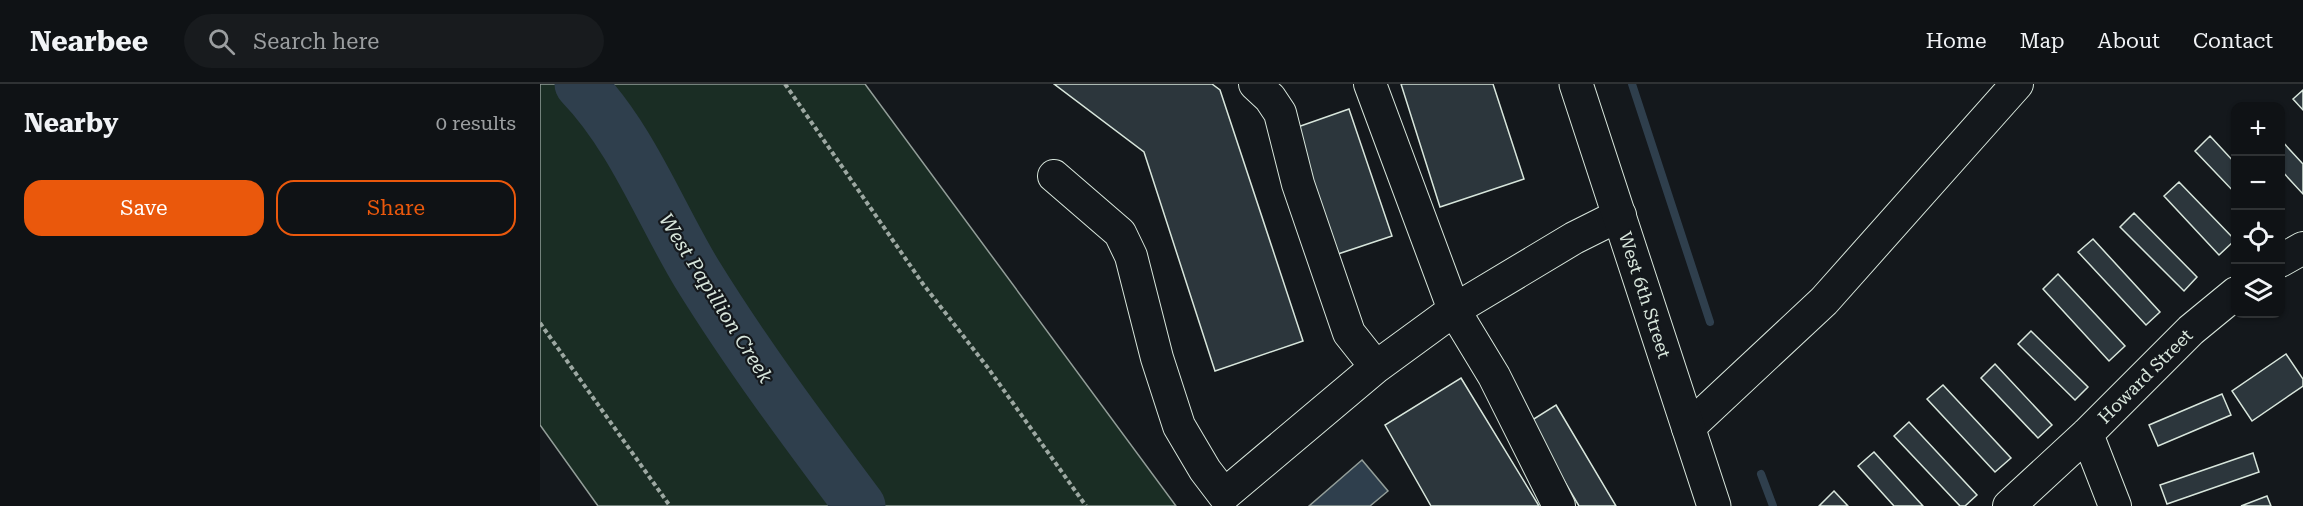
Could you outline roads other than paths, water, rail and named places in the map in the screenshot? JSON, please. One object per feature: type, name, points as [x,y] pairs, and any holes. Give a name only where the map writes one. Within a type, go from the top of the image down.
[{"type":"main road","name":"West 6th Street","points":[[1576,84],[1714,506]]},
{"type":"street","points":[[1255,84],[1270,98],[1280,113],[1298,184],[1349,333],[1376,367]]},
{"type":"street","points":[[1370,84],[1455,310],[1494,376],[1559,506]]},
{"type":"street","points":[[1688,428],[1824,302],[2017,84]]},
{"type":"street","points":[[1054,176],[1120,233],[1131,256],[1157,358],[1179,426],[1204,470],[1228,501],[1376,367],[1455,310],[1574,238],[1620,215]]},
{"type":"street","points":[[2285,258],[2303,248]]},
{"type":"street","name":"Howard Street","points":[[2115,506],[2087,434],[2191,330],[2231,296]]},
{"type":"street","points":[[2009,506],[2087,434]]},
{"type":"water","points":[[1362,460],[1388,491],[1370,506],[1309,506]]},
{"type":"waterway","name":"West Papillion Creek","points":[[580,84],[598,105],[630,151],[683,250],[736,334],[860,506]]},
{"type":"waterway","points":[[1632,84],[1710,322]]},
{"type":"waterway","points":[[1761,474],[1773,506]]}]
